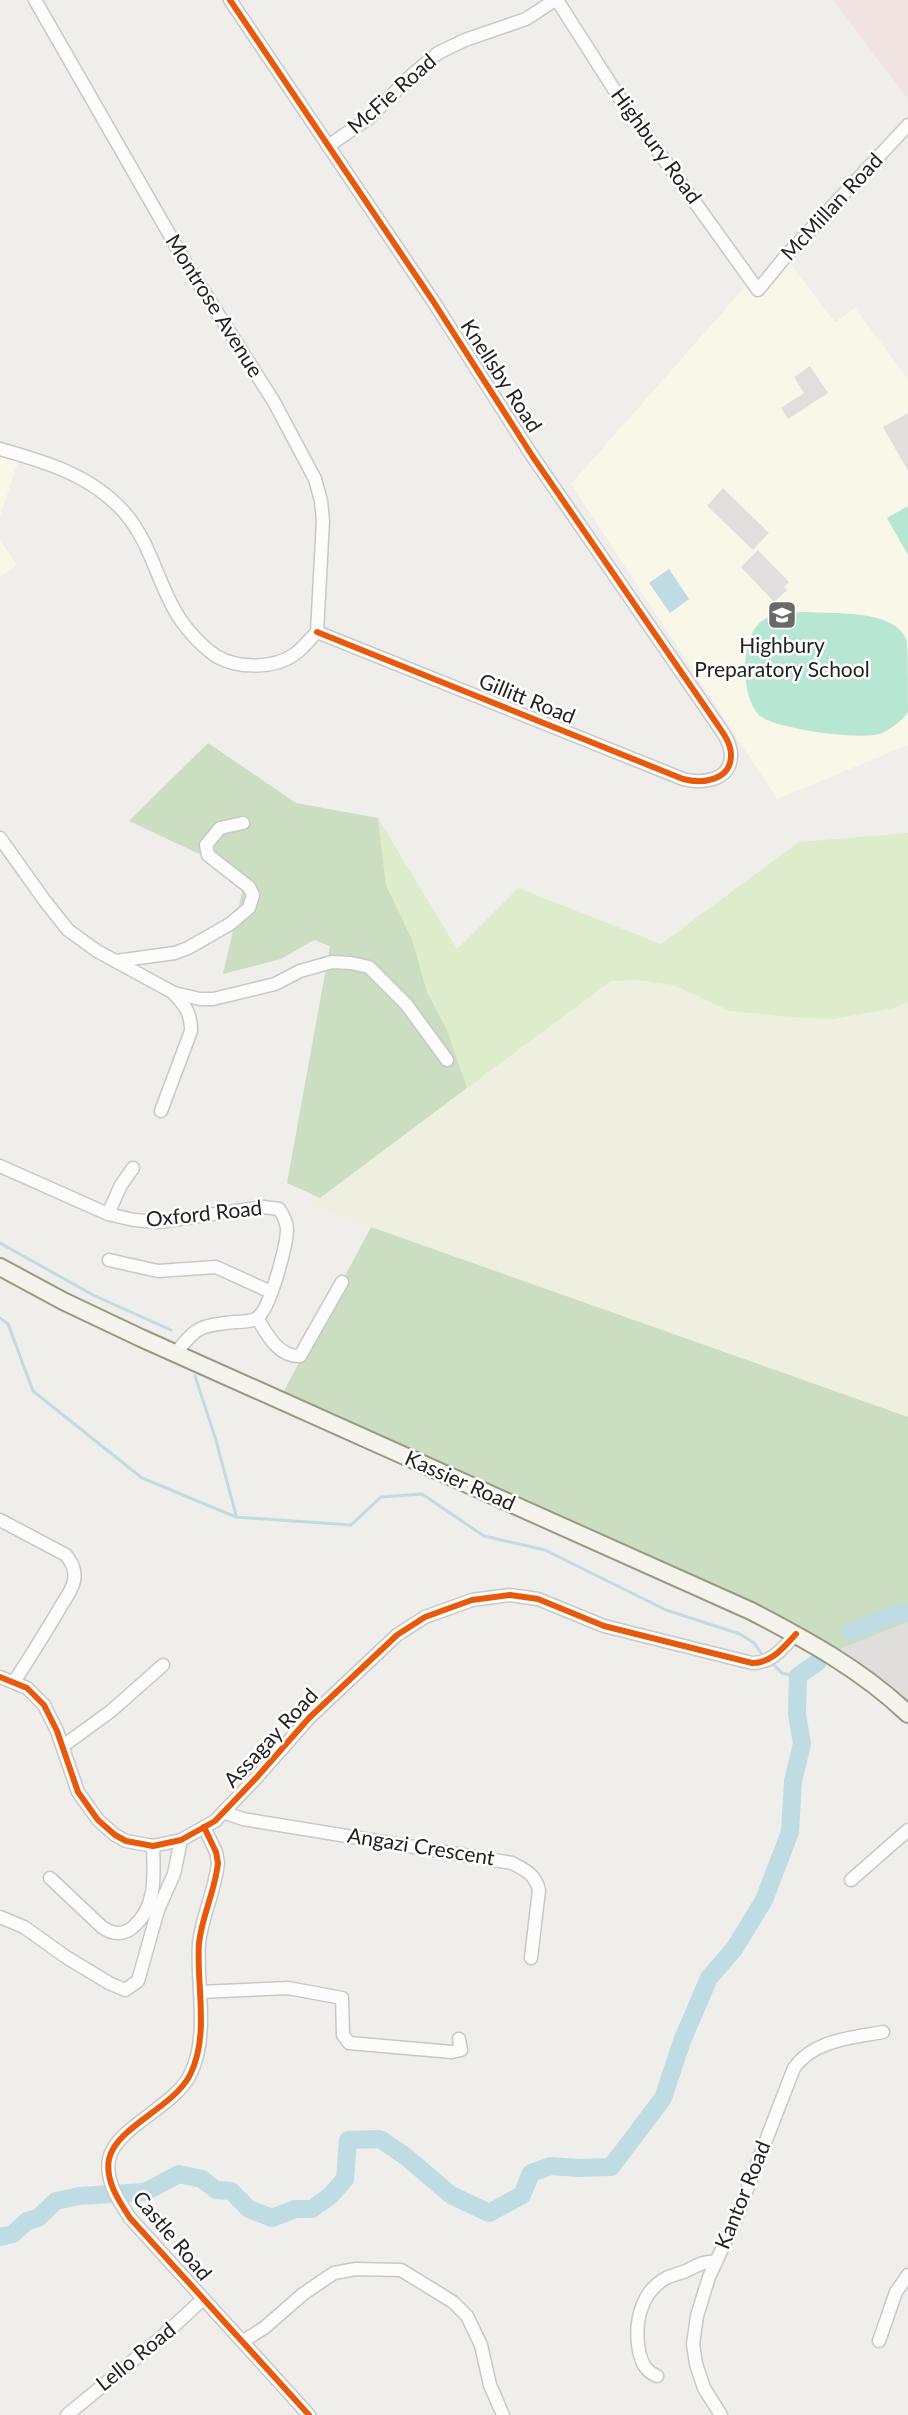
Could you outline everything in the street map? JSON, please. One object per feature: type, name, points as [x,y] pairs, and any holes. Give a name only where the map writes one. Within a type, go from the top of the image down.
[{"type":"main road","name":"Kassier Road","points":[[0,1267],[63,1300],[176,1353],[751,1611],[796,1634],[853,1668],[908,1714]]},
{"type":"street","name":"Montrose Avenue","points":[[34,0],[187,265],[273,402],[315,479],[323,521],[317,632]]},
{"type":"street","name":"Knellsby Road","points":[[230,0],[433,301],[539,465],[717,724],[731,753],[724,772]]},
{"type":"street","name":"McFie Road","points":[[328,146],[369,118],[438,53],[465,40],[526,19],[556,0]]},
{"type":"street","name":"Highbury Road","points":[[556,0],[617,94],[753,279],[758,290]]},
{"type":"street","name":"McMillan Road","points":[[758,290],[785,257],[908,125]]},
{"type":"street","points":[[0,448],[78,475],[113,501],[133,524],[144,542],[173,608],[186,628],[217,656],[235,663],[257,666],[281,661],[294,655],[317,632]]},
{"type":"street","name":"Gillitt Road","points":[[317,632],[683,779],[708,782],[724,772]]},
{"type":"street","points":[[116,961],[175,953],[188,948],[230,924],[249,908],[253,895],[249,887],[208,855],[206,845],[220,828],[243,823]]},
{"type":"street","points":[[0,838],[68,930],[96,951],[174,993],[200,999],[213,999],[275,984],[300,971],[332,962],[369,967],[406,1004],[447,1060]]},
{"type":"street","points":[[161,1110],[191,1031],[191,1017],[186,1006],[174,993]]},
{"type":"street","name":"Oxford Road","points":[[0,1166],[108,1214],[134,1220],[158,1222],[248,1208],[275,1208],[283,1214],[287,1231],[266,1308],[257,1318]]},
{"type":"street","points":[[108,1214],[121,1185],[133,1168]]},
{"type":"street","points":[[109,1260],[158,1271],[216,1267],[271,1292]]},
{"type":"street","points":[[176,1353],[192,1333],[205,1326],[257,1318],[278,1348],[300,1356],[342,1282]]},
{"type":"street","points":[[0,1520],[66,1555],[72,1563],[74,1573],[74,1583],[14,1682]]},
{"type":"street","name":"Assagay Road","points":[[0,1677],[27,1688],[44,1705],[63,1746],[78,1792],[98,1820],[115,1835],[153,1846],[181,1840],[224,1812],[309,1718],[397,1635],[425,1617],[472,1600],[510,1595],[538,1599],[604,1626],[752,1663],[763,1662],[773,1657],[796,1634]]},
{"type":"street","points":[[63,1746],[111,1711],[163,1665]]},
{"type":"street","name":"Angazi Crescent","points":[[224,1812],[243,1819],[512,1863],[531,1874],[537,1881],[539,1890],[531,1958]]},
{"type":"street","name":"Castle Road","points":[[204,1827],[216,1852],[218,1863],[199,1944],[199,2038],[190,2076],[171,2100],[129,2131],[115,2145],[108,2166],[113,2188],[130,2218],[309,2415]]},
{"type":"street","points":[[851,1880],[908,1830]]},
{"type":"street","points":[[0,1917],[24,1927],[66,1957],[125,1990],[138,1981],[158,1910],[174,1874],[181,1840]]},
{"type":"street","points":[[50,1878],[102,1927],[112,1933],[123,1932],[139,1921],[149,1905],[154,1873],[153,1846]]},
{"type":"street","points":[[200,1992],[288,1988],[343,1998],[343,2035],[349,2043],[452,2052],[461,2050],[459,2039]]},
{"type":"street","name":"Kantor Road","points":[[721,2415],[699,2377],[693,2344],[696,2316],[775,2116],[799,2062],[809,2052],[828,2043],[883,2032]]},
{"type":"street","points":[[657,2376],[649,2372],[641,2361],[637,2329],[640,2312],[650,2293],[666,2278],[700,2262],[716,2262]]},
{"type":"street","points":[[243,2341],[264,2328],[303,2294],[333,2273],[356,2268],[401,2270],[453,2302],[467,2316],[481,2345],[490,2385],[503,2415]]},
{"type":"street","points":[[879,2341],[893,2299],[900,2284],[908,2276]]},
{"type":"street","name":"Lello Road","points":[[67,2415],[163,2336],[203,2299]]},
{"type":"shaded area","points":[[833,0],[908,0],[908,99],[873,53]]},
{"type":"shaded area","name":"Highbury Preparatory School","points":[[785,257],[835,322],[855,308],[908,379],[908,745],[777,799],[571,484],[752,279],[758,289]]},
{"type":"shaded area","points":[[810,366],[828,393],[788,419],[781,408],[804,393],[794,377]]},
{"type":"shaded area","points":[[908,413],[908,471],[883,427]]},
{"type":"shaded area","points":[[0,452],[19,459],[0,517]]},
{"type":"shaded area","points":[[723,488],[769,533],[753,550],[707,506]]},
{"type":"shaded area","points":[[0,540],[17,565],[0,577]]},
{"type":"shaded area","points":[[758,550],[789,582],[784,587],[787,590],[774,602],[741,567]]},
{"type":"shaded area","points":[[908,1622],[908,1704],[831,1653]]},
{"type":"green space","points":[[908,506],[908,555],[887,518]]},
{"type":"green space","points":[[807,612],[864,615],[891,624],[901,631],[907,642],[908,712],[895,725],[879,734],[854,736],[798,729],[767,720],[759,715],[748,695],[745,667],[746,653],[755,629],[762,621],[772,616]]},
{"type":"green space","points":[[208,743],[296,803],[378,818],[386,885],[412,939],[427,992],[447,1030],[467,1088],[320,1198],[287,1183],[330,946],[314,940],[281,959],[223,974],[246,876],[129,821]]},
{"type":"green space","points":[[378,818],[457,949],[518,888],[661,944],[799,842],[908,833],[908,1002],[891,1009],[833,1019],[802,1018],[730,1011],[673,985],[637,980],[611,981],[467,1088],[447,1030],[427,992],[412,939],[386,884]]},
{"type":"green space","points":[[637,980],[673,985],[730,1011],[802,1018],[834,1019],[891,1009],[908,1002],[908,1417],[309,1205],[611,981]]},
{"type":"green space","points":[[371,1227],[908,1417],[908,1622],[831,1653],[279,1400]]},
{"type":"water","points":[[669,569],[689,599],[670,613],[649,583]]},
{"type":"waterway","points":[[0,1243],[93,1295],[171,1330]]},
{"type":"waterway","points":[[0,1318],[8,1324],[33,1391],[142,1478],[236,1517],[351,1525],[381,1497],[422,1494],[484,1536],[545,1550],[666,1610],[740,1634],[754,1643],[761,1653]]},
{"type":"waterway","points":[[195,1376],[215,1437],[236,1515]]},
{"type":"waterway","points":[[851,1632],[896,1614],[908,1612]]},
{"type":"waterway","points":[[0,2237],[13,2234],[27,2221],[38,2218],[56,2201],[79,2196],[145,2192],[179,2174],[202,2179],[216,2190],[231,2191],[249,2209],[272,2218],[295,2209],[312,2209],[331,2195],[345,2179],[348,2140],[380,2139],[405,2156],[451,2195],[489,2213],[522,2195],[531,2173],[551,2166],[611,2167],[663,2098],[682,2041],[709,1978],[734,1949],[764,1900],[790,1832],[793,1781],[802,1744],[797,1714],[798,1676],[818,1662]]},
{"type":"waterway","points":[[774,1665],[782,1673],[798,1677]]},
{"type":"cycle path","points":[[230,0],[433,301],[533,457],[722,731],[730,746],[730,764],[721,775],[714,779],[699,781],[683,779],[317,632]]},
{"type":"cycle path","points":[[0,1677],[27,1688],[44,1705],[57,1731],[78,1792],[98,1820],[115,1835],[126,1841],[153,1846],[181,1840],[215,1821],[309,1718],[397,1635],[425,1617],[472,1600],[510,1595],[538,1599],[604,1626],[752,1663],[771,1658],[796,1634]]},
{"type":"cycle path","points":[[204,1827],[216,1852],[218,1863],[199,1943],[201,2027],[196,2060],[182,2087],[122,2137],[109,2159],[109,2175],[114,2190],[130,2218],[309,2415]]},
{"type":"place","name":"Highbury Preparatory School","points":[[782,615]]}]
